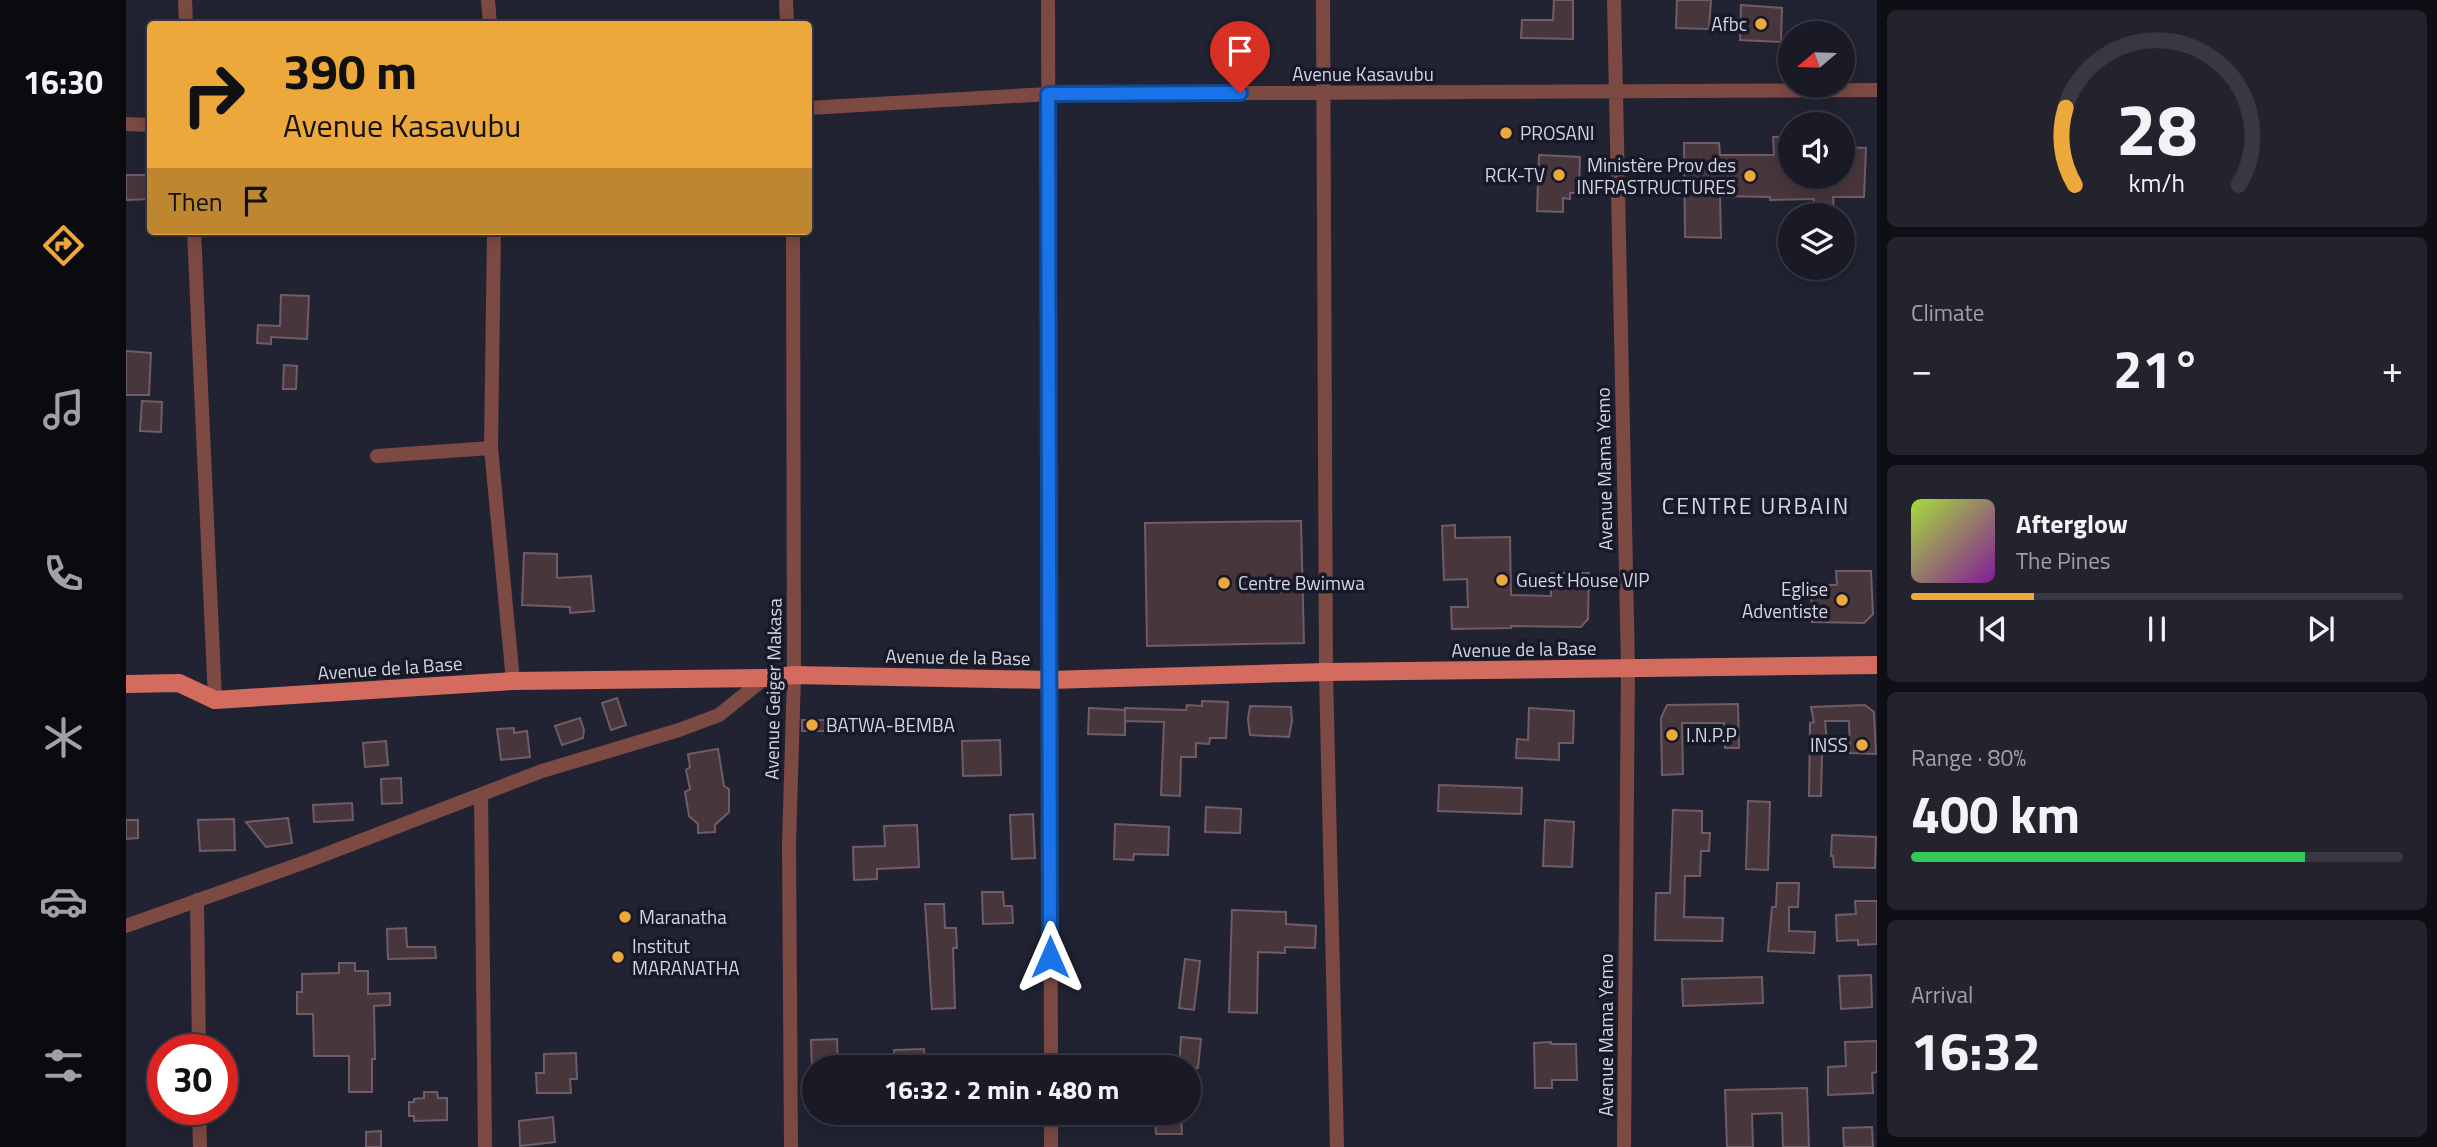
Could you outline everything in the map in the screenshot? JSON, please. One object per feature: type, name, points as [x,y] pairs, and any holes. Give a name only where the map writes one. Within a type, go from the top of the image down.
[{"type":"main road","name":"Avenue de la Base","points":[[126,684],[179,683],[215,700],[513,681],[765,678],[794,675],[1049,680],[1326,672],[1877,666]]},
{"type":"street","points":[[185,0],[186,21]]},
{"type":"street","points":[[488,0],[490,21]]},
{"type":"street","points":[[786,0],[787,21]]},
{"type":"street","points":[[1048,0],[1051,1055]]},
{"type":"street","points":[[1323,0],[1326,672],[1337,1147]]},
{"type":"street","name":"Avenue Mama Yemo","points":[[1614,0],[1628,668],[1624,1147]]},
{"type":"street","name":"Avenue Kasavubu","points":[[812,108],[1048,94],[1877,90]]},
{"type":"street","points":[[126,124],[147,125]]},
{"type":"street","points":[[194,235],[215,700]]},
{"type":"street","points":[[494,235],[491,448],[513,681]]},
{"type":"street","name":"Avenue Geiger Makasa","points":[[791,1147],[789,845],[794,675],[793,235]]},
{"type":"street","points":[[377,456],[491,448]]},
{"type":"street","points":[[126,926],[542,771],[679,730],[719,715],[765,678]]},
{"type":"street","points":[[481,795],[485,1147]]},
{"type":"street","points":[[197,900],[199,1034]]},
{"type":"street","points":[[199,1125],[200,1147]]},
{"type":"street","points":[[1051,1125],[1051,1147]]},
{"type":"building","points":[[1554,0],[1573,0],[1573,39],[1521,38],[1522,20],[1553,20]]},
{"type":"building","points":[[1677,0],[1711,0],[1709,29],[1676,28]]},
{"type":"building","name":"Afbc","points":[[1741,5],[1782,8],[1782,21],[1778,21],[1778,42],[1740,40]]},
{"type":"building","points":[[1773,137],[1778,137],[1778,189],[1855,189],[1855,148],[1866,148],[1864,197],[1833,197],[1833,203],[1814,203],[1814,199],[1770,200],[1770,197],[1720,196],[1721,238],[1685,237],[1684,143],[1719,143],[1720,155],[1774,155]]},
{"type":"building","name":"RCK-TV","points":[[1539,155],[1580,157],[1579,193],[1570,193],[1570,199],[1563,198],[1563,212],[1537,211]]},
{"type":"building","points":[[126,175],[147,175],[147,199],[126,200]]},
{"type":"building","points":[[281,295],[309,296],[307,339],[271,337],[271,344],[257,343],[258,325],[280,326]]},
{"type":"building","points":[[126,351],[151,353],[149,395],[126,395]]},
{"type":"building","points":[[284,365],[297,366],[296,389],[283,389]]},
{"type":"building","points":[[142,401],[162,402],[161,432],[140,431]]},
{"type":"building","name":"Centre Bwimwa","points":[[1301,521],[1304,643],[1147,646],[1145,523]]},
{"type":"building","points":[[1455,525],[1455,538],[1510,537],[1511,595],[1551,596],[1551,573],[1589,573],[1588,619],[1581,627],[1452,629],[1451,607],[1468,607],[1467,579],[1444,580],[1442,526]]},
{"type":"building","points":[[524,553],[557,554],[557,578],[591,576],[594,611],[570,613],[570,607],[522,605]]},
{"type":"building","name":"Eglise Adventiste","points":[[1836,571],[1871,571],[1873,614],[1864,623],[1812,622],[1811,585],[1837,585]]},
{"type":"building","points":[[617,698],[626,725],[611,730],[602,703]]},
{"type":"building","points":[[1202,701],[1228,702],[1226,738],[1210,738],[1209,744],[1196,743],[1196,757],[1181,757],[1180,796],[1161,795],[1164,722],[1125,721],[1125,708],[1186,710],[1187,705],[1202,706]]},
{"type":"building","name":"I.N.P.P","points":[[1738,704],[1739,748],[1725,748],[1724,723],[1682,723],[1683,774],[1662,775],[1661,718],[1667,705]]},
{"type":"building","name":"INSS","points":[[1865,705],[1874,712],[1876,754],[1850,753],[1849,721],[1825,721],[1828,754],[1822,755],[1821,796],[1809,796],[1810,723],[1814,722],[1811,707]]},
{"type":"building","points":[[1250,706],[1291,707],[1289,737],[1250,735]]},
{"type":"building","points":[[1089,708],[1125,710],[1125,735],[1088,734]]},
{"type":"building","points":[[1529,708],[1574,711],[1573,743],[1559,743],[1559,760],[1516,758],[1517,739],[1528,740]]},
{"type":"building","points":[[580,718],[584,730],[583,738],[562,745],[555,726]]},
{"type":"building","name":"BATWA-BEMBA","points":[[802,720],[828,720],[828,731],[802,731]]},
{"type":"building","points":[[514,728],[514,733],[527,731],[530,757],[501,760],[497,729]]},
{"type":"building","points":[[1000,740],[1001,775],[963,776],[962,741]]},
{"type":"building","points":[[386,741],[388,765],[365,767],[363,743]]},
{"type":"building","points":[[718,749],[724,786],[729,789],[729,812],[715,825],[715,832],[698,833],[698,824],[689,816],[685,792],[690,789],[686,770],[690,767],[688,754]]},
{"type":"building","points":[[401,778],[402,803],[382,804],[381,779]]},
{"type":"building","points":[[1439,785],[1522,788],[1521,814],[1438,811]]},
{"type":"building","points":[[1748,801],[1770,802],[1768,870],[1746,869]]},
{"type":"building","points":[[352,803],[353,820],[314,822],[313,805]]},
{"type":"building","points":[[1206,807],[1241,809],[1240,833],[1205,832]]},
{"type":"building","points":[[1673,810],[1702,811],[1702,833],[1710,833],[1709,851],[1701,851],[1700,876],[1685,876],[1684,917],[1723,918],[1722,941],[1655,940],[1656,893],[1670,893]]},
{"type":"building","points":[[1033,814],[1035,858],[1012,859],[1010,815]]},
{"type":"building","points":[[288,818],[292,843],[266,847],[246,822]]},
{"type":"building","points":[[234,819],[235,850],[200,851],[198,820]]},
{"type":"building","points":[[126,820],[138,820],[138,838],[126,839]]},
{"type":"building","points":[[1545,820],[1574,822],[1572,867],[1543,866]]},
{"type":"building","points":[[1115,824],[1169,827],[1168,855],[1134,854],[1133,860],[1114,859]]},
{"type":"building","points":[[917,825],[919,867],[877,869],[877,879],[854,880],[853,847],[885,846],[884,826]]},
{"type":"building","points":[[1832,835],[1876,837],[1875,868],[1834,867],[1831,856]]},
{"type":"building","points":[[1777,883],[1799,883],[1798,907],[1789,907],[1789,931],[1815,932],[1814,953],[1768,951],[1772,907],[1776,907]]},
{"type":"building","points":[[982,892],[1003,892],[1004,906],[1012,906],[1013,923],[983,924]]},
{"type":"building","points":[[1855,901],[1877,901],[1877,944],[1858,945],[1858,940],[1837,941],[1836,915],[1856,914]]},
{"type":"building","points":[[925,904],[944,904],[945,928],[956,928],[957,948],[953,948],[955,1008],[932,1009]]},
{"type":"building","points":[[1232,910],[1286,912],[1286,924],[1316,926],[1315,948],[1285,947],[1285,953],[1258,952],[1257,1013],[1229,1012]]},
{"type":"building","points":[[406,928],[407,947],[435,947],[436,958],[388,959],[387,929]]},
{"type":"building","points":[[1185,959],[1200,961],[1194,1010],[1179,1008]]},
{"type":"building","points":[[339,963],[355,963],[355,971],[368,971],[368,994],[390,993],[390,1005],[374,1006],[375,1059],[372,1059],[372,1092],[349,1092],[349,1056],[314,1056],[313,1014],[297,1014],[297,992],[302,992],[302,974],[339,973]]},
{"type":"building","points":[[1871,975],[1872,1007],[1841,1009],[1839,976]]},
{"type":"building","points":[[1762,977],[1763,1003],[1683,1006],[1682,979]]},
{"type":"building","points":[[1181,1037],[1201,1039],[1199,1055],[1180,1055]]},
{"type":"building","points":[[837,1039],[838,1055],[812,1055],[811,1040]]},
{"type":"building","points":[[1877,1041],[1877,1072],[1872,1073],[1873,1093],[1828,1095],[1828,1067],[1846,1066],[1845,1042]]},
{"type":"building","points":[[1534,1043],[1576,1044],[1577,1080],[1552,1080],[1552,1088],[1535,1088]]},
{"type":"building","points":[[924,1049],[924,1055],[894,1055],[894,1050]]},
{"type":"building","points":[[576,1053],[577,1079],[570,1079],[571,1093],[537,1093],[536,1073],[544,1073],[544,1054]]},
{"type":"building","points":[[1807,1088],[1809,1147],[1783,1147],[1782,1113],[1752,1114],[1753,1147],[1727,1147],[1725,1090]]},
{"type":"building","points":[[424,1092],[437,1092],[438,1098],[447,1098],[447,1120],[414,1121],[414,1116],[409,1116],[409,1102],[424,1098]]},
{"type":"building","points":[[553,1117],[555,1142],[520,1146],[519,1121]]},
{"type":"building","points":[[1156,1125],[1182,1125],[1182,1134],[1156,1134]]},
{"type":"building","points":[[1872,1127],[1873,1147],[1844,1147],[1843,1128]]},
{"type":"building","points":[[381,1131],[381,1147],[366,1147],[366,1132]]},
{"type":"place","name":"Afbc","points":[[1761,24]]},
{"type":"place","name":"PROSANI","points":[[1506,133]]},
{"type":"place","name":"RCK-TV","points":[[1559,175]]},
{"type":"place","name":"Ministère Prov des INFRASTRUCTURES","points":[[1750,176]]},
{"type":"place","name":"Guest House VIP","points":[[1502,580]]},
{"type":"place","name":"Centre Bwimwa","points":[[1224,583]]},
{"type":"place","name":"Eglise Adventiste","points":[[1842,600]]},
{"type":"place","name":"BATWA-BEMBA","points":[[812,725]]},
{"type":"place","name":"I.N.P.P","points":[[1672,735]]},
{"type":"place","name":"INSS","points":[[1862,745]]},
{"type":"place","name":"Maranatha","points":[[625,917]]},
{"type":"place","name":"Institut MARANATHA","points":[[618,957]]},
{"type":"district","name":"CENTRE URBAIN","points":[[1756,506]]},
{"type":"route","points":[[1050,957],[1048,94],[1240,93]]}]
